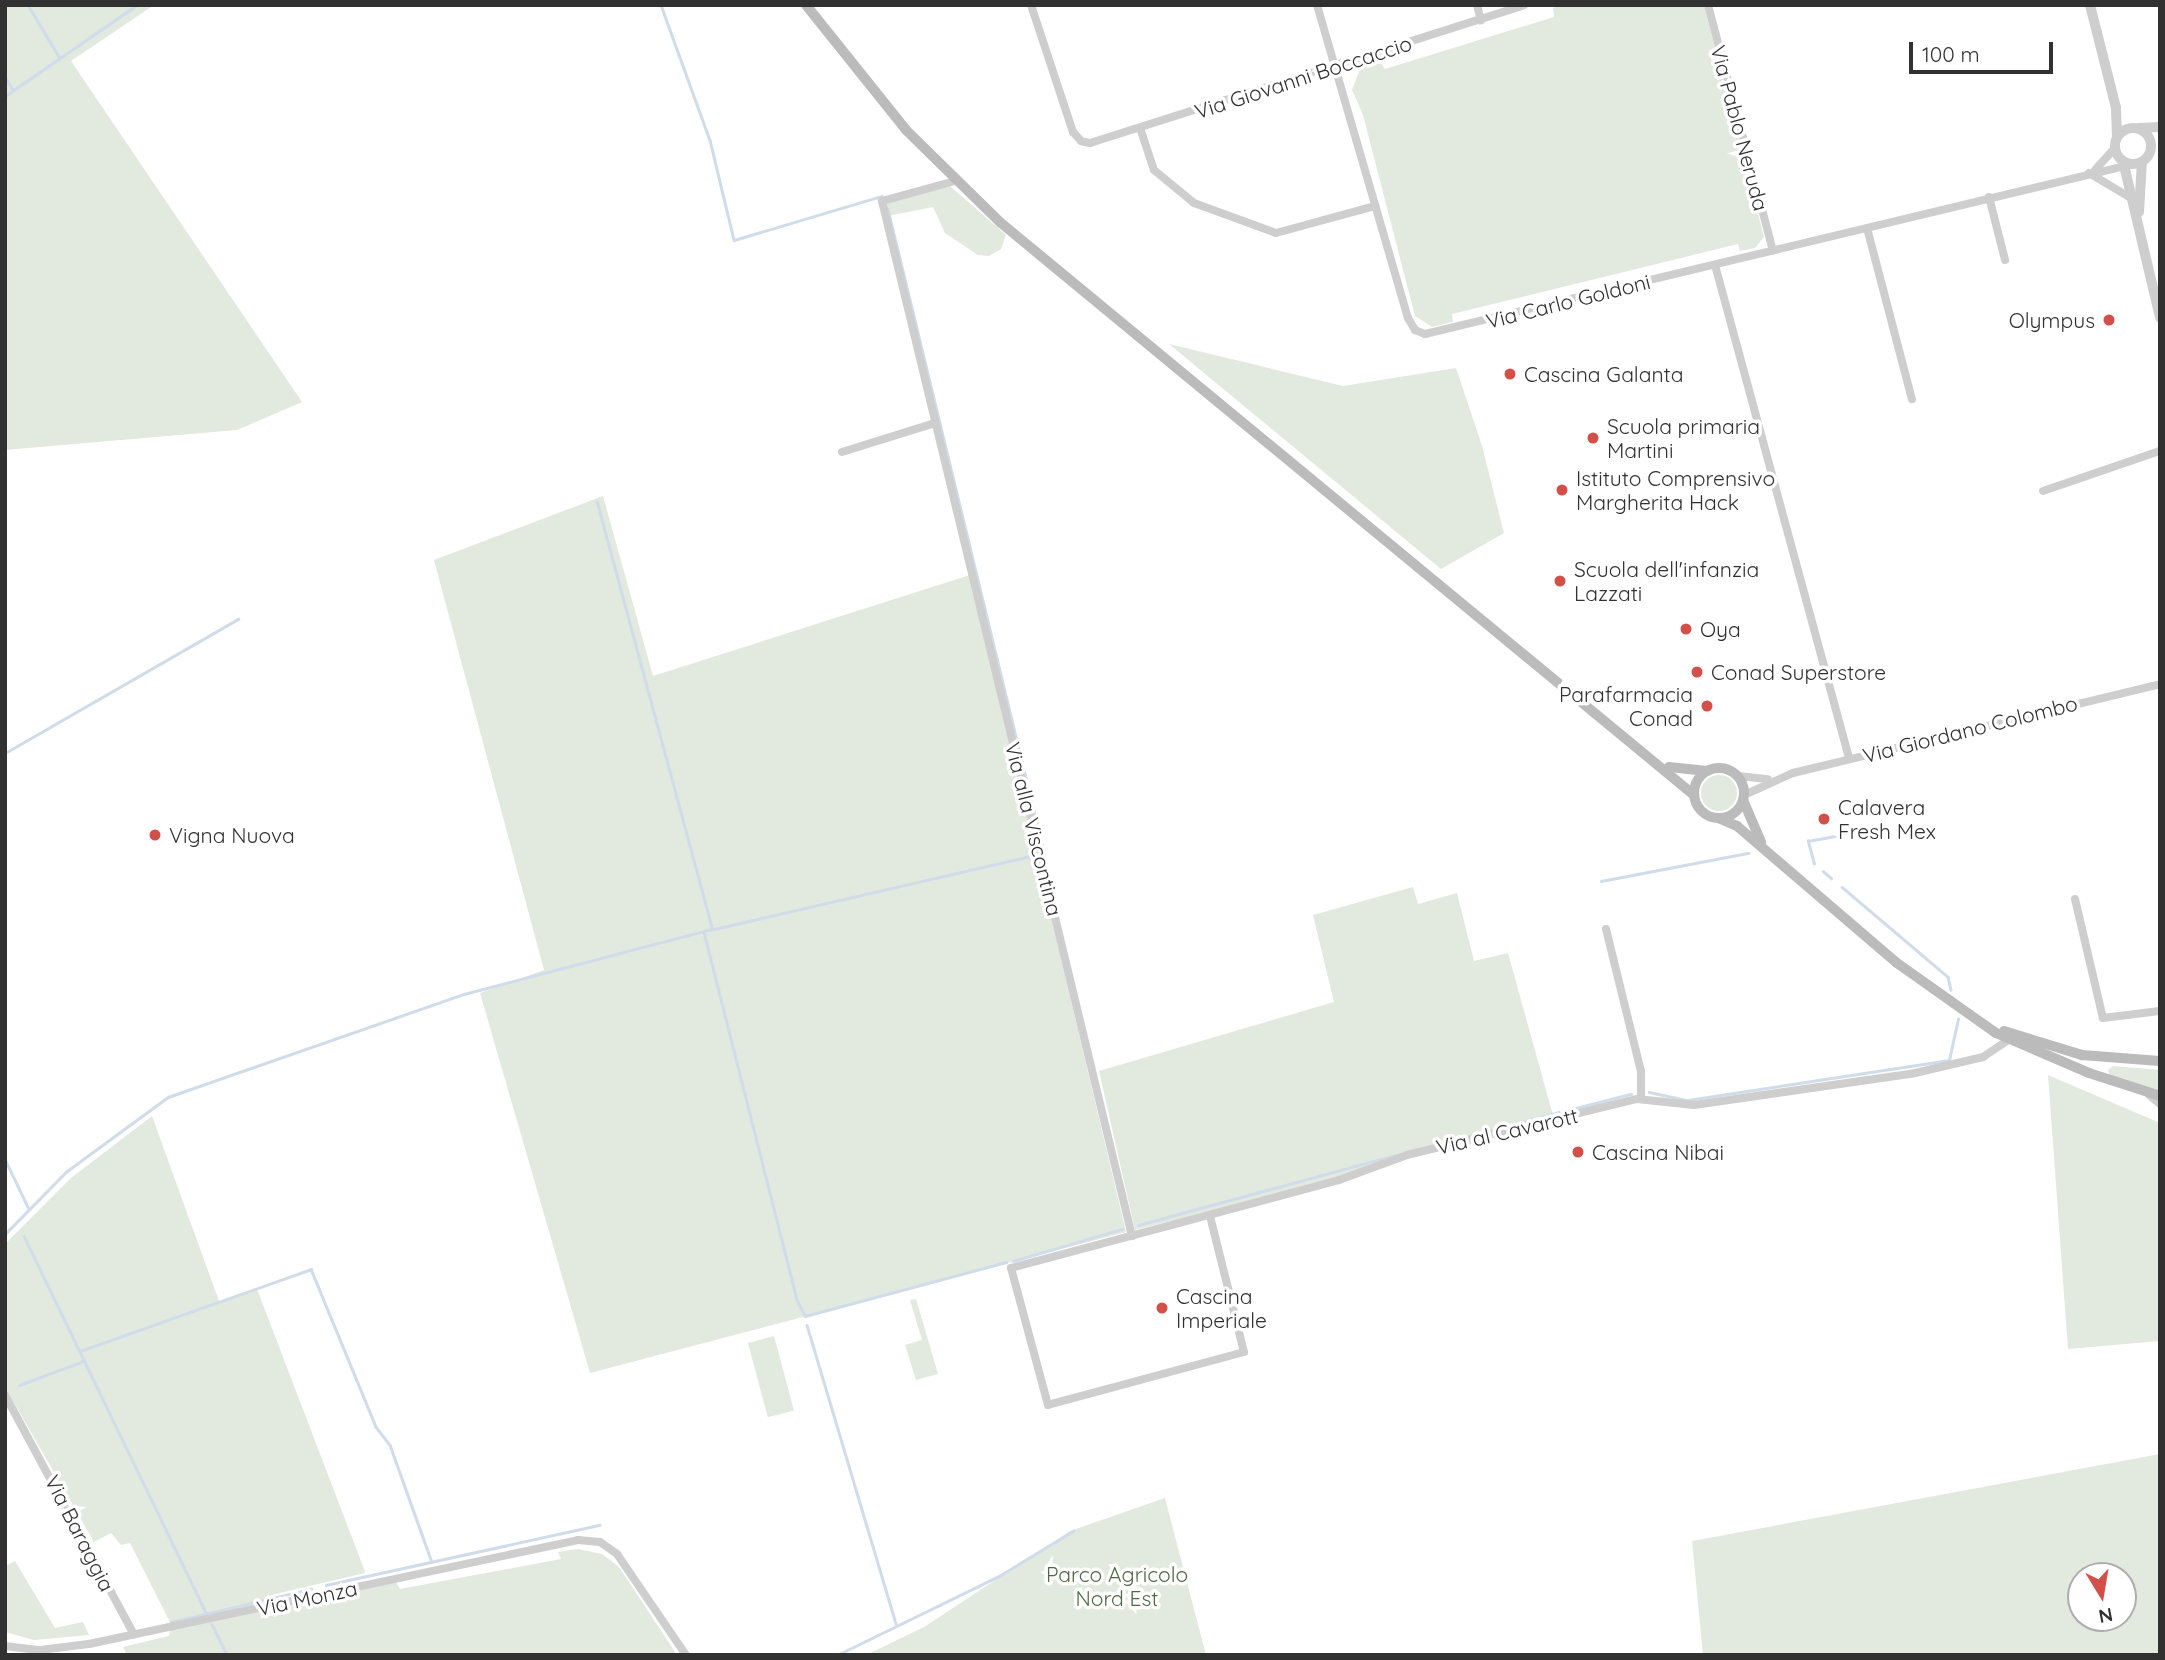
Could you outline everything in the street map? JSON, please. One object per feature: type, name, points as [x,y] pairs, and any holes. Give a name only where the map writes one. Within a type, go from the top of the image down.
[{"type":"main road","points":[[806,5],[874,94],[955,181],[1694,796],[1701,810],[1737,826],[1772,859],[1897,963],[2008,1040],[2154,1095]]},
{"type":"main road","points":[[1650,760],[1681,771],[1723,768],[1738,776],[1748,821],[1772,859]]},
{"type":"main road","points":[[1694,796],[1697,780],[1707,771]]},
{"type":"main road","points":[[1718,818],[1734,813],[1744,798]]},
{"type":"main road","points":[[1969,1015],[2067,1052],[2160,1061]]},
{"type":"street","name":"Via Giovanni Boccaccio","points":[[1031,5],[1072,129],[1081,141],[1093,142],[1481,21],[1524,5]]},
{"type":"street","name":"Via Carlo Goldoni","points":[[1317,5],[1408,318],[1415,330],[1426,334],[2131,163]]},
{"type":"street","points":[[1477,5],[1481,21]]},
{"type":"street","name":"Via Pablo Neruda","points":[[1708,5],[1773,251]]},
{"type":"street","points":[[2090,5],[2116,108],[2118,136],[2115,148],[2131,163],[2140,226]]},
{"type":"street","points":[[2118,136],[2127,129],[2160,127]]},
{"type":"street","points":[[1140,128],[1154,170],[1194,203],[1276,233],[1376,206]]},
{"type":"street","points":[[2138,128],[2150,141],[2150,152]]},
{"type":"street","points":[[2131,163],[2160,144]]},
{"type":"street","name":"Via Carlo Goldoni","points":[[2089,173],[2107,161],[2115,148]]},
{"type":"street","points":[[2131,163],[2132,199],[2157,292],[2159,314]]},
{"type":"street","points":[[2089,173],[2132,199]]},
{"type":"street","name":"Via alla Viscontina","points":[[955,181],[882,201],[1132,1237]]},
{"type":"street","points":[[1989,197],[2005,260]]},
{"type":"street","points":[[1867,228],[1912,399]]},
{"type":"street","points":[[1715,265],[1850,758]]},
{"type":"street","points":[[842,452],[935,423]]},
{"type":"street","points":[[2043,491],[2160,451]]},
{"type":"street","name":"Via Giordano Colombo","points":[[1738,776],[1781,776],[2160,684]]},
{"type":"street","name":"Via Giordano Colombo","points":[[1744,798],[1781,776]]},
{"type":"street","points":[[2076,899],[2103,1017],[2160,1011]]},
{"type":"street","points":[[1606,929],[1641,1071],[1641,1099]]},
{"type":"street","name":"Via al Cavarott","points":[[1210,1216],[1244,1352],[1048,1405],[1011,1268],[1339,1180],[1407,1155],[1641,1099],[1693,1105],[1915,1073],[1983,1057],[2008,1040]]},
{"type":"street","points":[[2154,1095],[2160,1104]]},
{"type":"street","name":"Via Baraggia","points":[[5,1395],[134,1635]]},
{"type":"street","name":"Via Monza","points":[[5,1646],[57,1652],[574,1540],[607,1545],[622,1561],[686,1655]]},
{"type":"green space","points":[[5,5],[154,5],[71,61],[302,402],[237,430],[5,450]]},
{"type":"green space","points":[[1559,5],[1704,5],[1764,237],[1755,248],[1740,251],[1738,244],[1452,314],[1453,322],[1432,327],[1415,316],[1363,115],[1352,90],[1360,69],[1381,63],[1385,69],[1554,17],[1553,8]]},
{"type":"green space","points":[[950,186],[1006,235],[1001,249],[989,256],[978,255],[945,233],[933,207],[888,216],[884,202]]},
{"type":"green space","points":[[1169,344],[1343,386],[1456,368],[1482,446],[1504,533],[1441,569]]},
{"type":"green space","points":[[603,496],[653,676],[970,575],[1126,1232],[590,1373],[480,993],[544,970],[434,560]]},
{"type":"green space","points":[[1719,775],[1732,780],[1737,793],[1732,806],[1719,811],[1706,806],[1701,793],[1706,780]]},
{"type":"green space","points":[[1413,887],[1418,904],[1457,893],[1474,961],[1508,953],[1554,1119],[1407,1154],[1300,1189],[1135,1230],[1099,1071],[1334,1002],[1313,915]]},
{"type":"green space","points":[[2113,1066],[2160,1070],[2160,1095],[2110,1076],[2108,1070]]},
{"type":"green space","points":[[2048,1075],[2160,1123],[2160,1341],[2068,1349]]},
{"type":"green space","points":[[152,1116],[219,1301],[257,1289],[365,1573],[267,1596],[269,1602],[395,1580],[400,1589],[561,1559],[558,1552],[578,1549],[602,1554],[619,1567],[677,1655],[127,1655],[123,1647],[169,1636],[171,1624],[130,1543],[121,1545],[111,1533],[94,1542],[5,1387],[5,1244],[71,1178]]},
{"type":"green space","points":[[916,1299],[938,1374],[916,1380],[905,1345],[922,1340],[910,1300]]},
{"type":"green space","points":[[774,1336],[794,1410],[768,1417],[748,1343]]},
{"type":"green space","points":[[2160,1454],[2160,1655],[1703,1655],[1692,1541]]},
{"type":"green space","name":"Parco Agricolo Nord Est","points":[[1165,1498],[1206,1655],[866,1655],[924,1627],[1070,1531]]},
{"type":"green space","points":[[15,1561],[55,1628],[83,1622],[89,1635],[34,1640],[5,1632],[5,1566]]},
{"type":"waterway","points":[[28,5],[60,58]]},
{"type":"waterway","points":[[5,96],[137,5]]},
{"type":"waterway","points":[[661,5],[710,140],[734,240],[882,196]]},
{"type":"waterway","points":[[5,77],[13,90]]},
{"type":"waterway","points":[[888,209],[1044,852]]},
{"type":"waterway","points":[[5,1234],[67,1171],[168,1097],[464,994],[712,929],[597,502]]},
{"type":"waterway","points":[[5,753],[238,619]]},
{"type":"waterway","points":[[1814,864],[1808,841],[1877,828]]},
{"type":"waterway","points":[[1601,881],[1748,853]]},
{"type":"waterway","points":[[710,930],[1034,855]]},
{"type":"waterway","points":[[1823,871],[1831,878]]},
{"type":"waterway","points":[[1842,887],[1948,977],[1951,990]]},
{"type":"waterway","points":[[704,932],[797,1300],[805,1316],[1006,1262]]},
{"type":"waterway","points":[[1649,1092],[1688,1100],[1949,1060],[1958,1019]]},
{"type":"waterway","points":[[1568,1110],[1631,1094]]},
{"type":"waterway","points":[[1462,1138],[1559,1112]]},
{"type":"waterway","points":[[1138,1225],[1395,1155]]},
{"type":"waterway","points":[[5,1159],[29,1209]]},
{"type":"waterway","points":[[1013,1261],[1122,1229]]},
{"type":"waterway","points":[[24,1236],[207,1614]]},
{"type":"waterway","points":[[80,1351],[311,1269],[376,1427],[390,1445],[432,1562]]},
{"type":"waterway","points":[[807,1325],[896,1623]]},
{"type":"waterway","points":[[19,1385],[84,1361]]},
{"type":"waterway","points":[[326,1585],[600,1525]]},
{"type":"waterway","points":[[837,1655],[999,1576],[1073,1531]]},
{"type":"waterway","points":[[171,1622],[311,1589]]},
{"type":"waterway","points":[[212,1624],[227,1655]]},
{"type":"place","name":"Olympus","points":[[2109,320]]},
{"type":"place","name":"Cascina Galanta","points":[[1510,374]]},
{"type":"place","name":"Scuola primaria Martini","points":[[1593,438]]},
{"type":"place","name":"Istituto Comprensivo Margherita Hack","points":[[1562,490]]},
{"type":"place","name":"Scuola dell'infanzia Lazzati","points":[[1560,581]]},
{"type":"place","name":"Oya","points":[[1686,629]]},
{"type":"place","name":"Conad Superstore","points":[[1697,672]]},
{"type":"place","name":"Parafarmacia Conad","points":[[1707,706]]},
{"type":"place","name":"Calavera Fresh Mex","points":[[1824,819]]},
{"type":"place","name":"Vigna Nuova","points":[[155,835]]},
{"type":"place","name":"Cascina Nibai","points":[[1578,1152]]},
{"type":"place","name":"Cascina Imperiale","points":[[1162,1308]]}]
